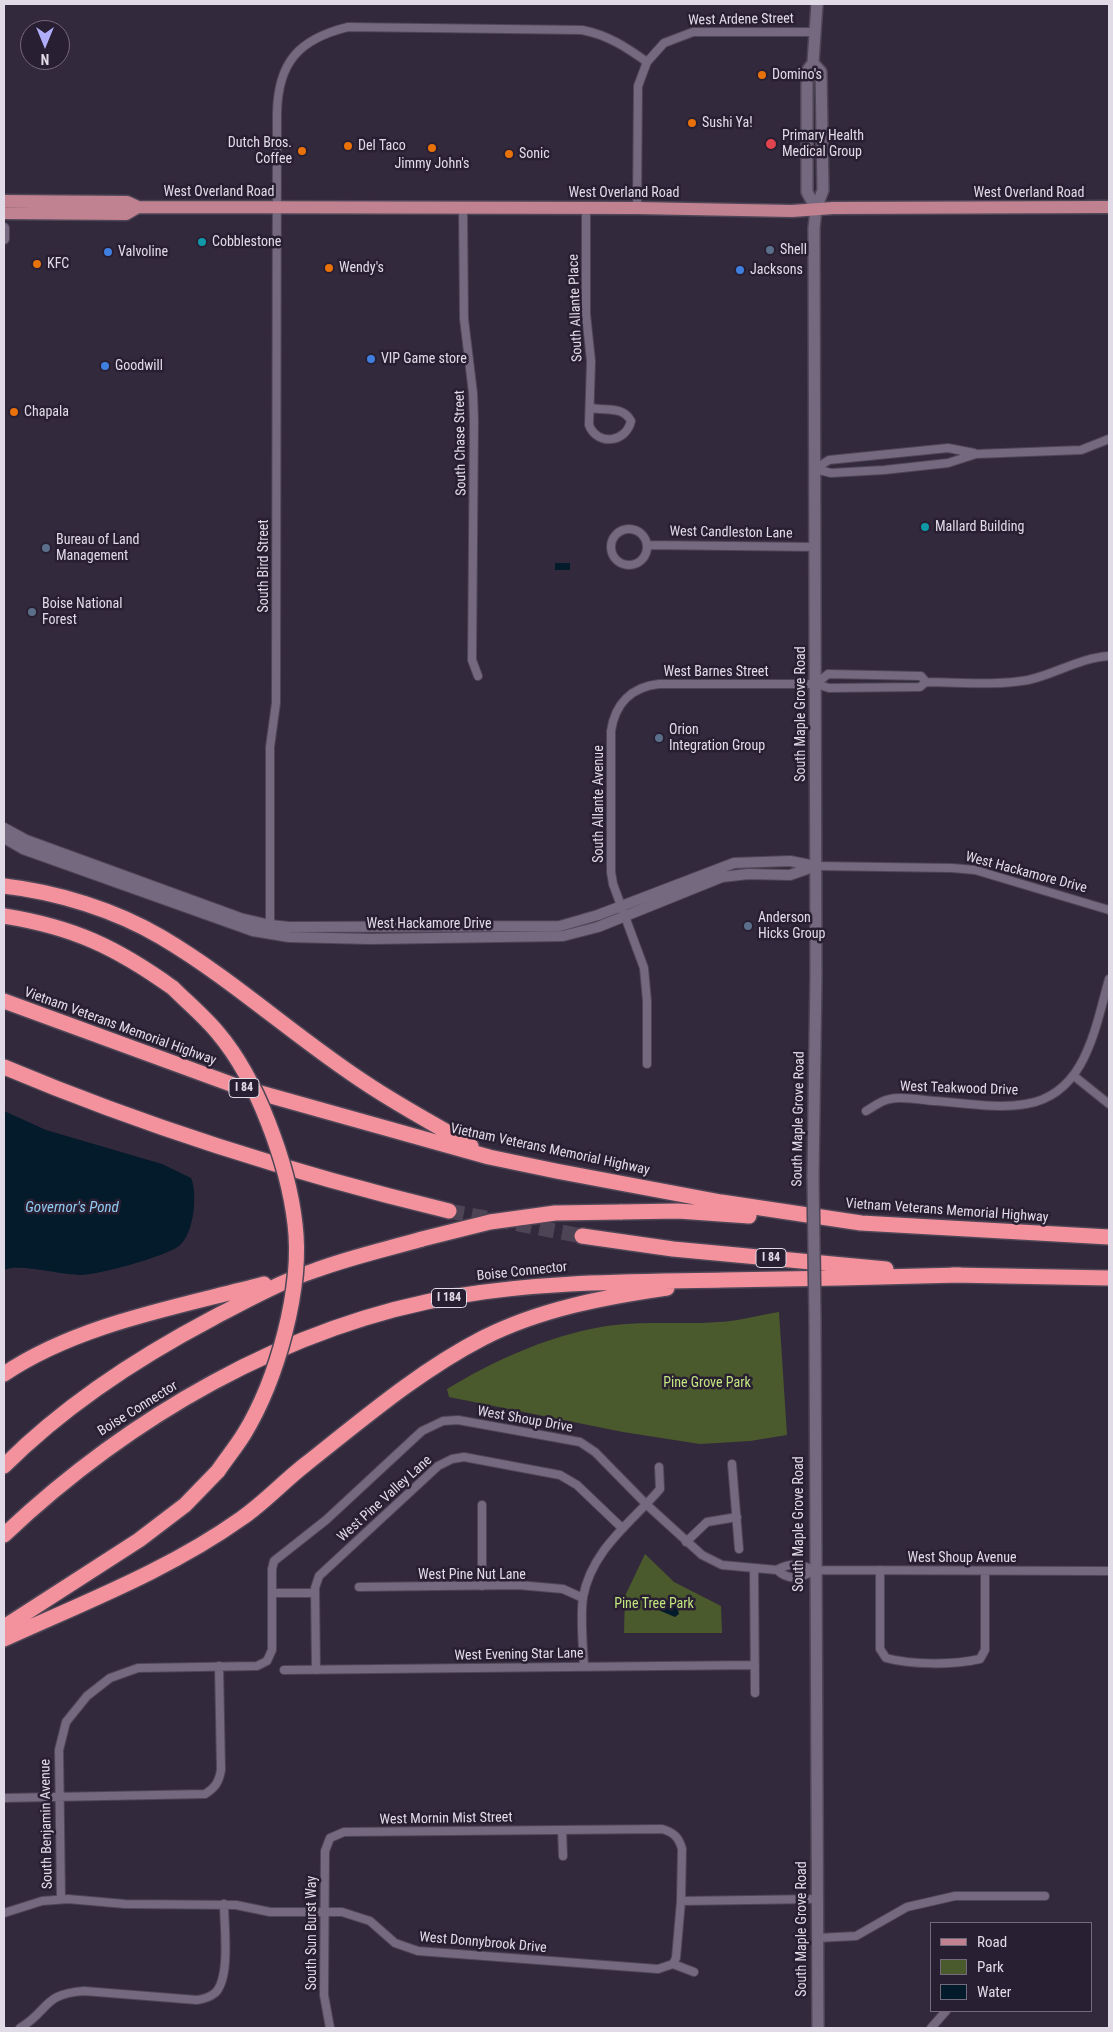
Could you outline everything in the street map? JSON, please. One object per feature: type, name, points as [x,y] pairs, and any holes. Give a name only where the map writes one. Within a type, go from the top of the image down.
[{"type":"highway","points":[[4,886],[47,894],[110,913],[160,936],[367,1084],[490,1156]]},
{"type":"highway","points":[[4,916],[35,921],[101,943],[136,961],[173,988],[219,1034],[248,1078],[277,1144],[288,1182],[295,1226],[295,1267],[289,1308],[278,1357],[244,1434],[218,1471],[185,1505],[139,1540],[4,1627]]},
{"type":"highway","name":"Vietnam Veterans Memorial Highway","points":[[4,1001],[239,1087],[490,1156],[721,1202],[861,1223],[1109,1238]]},
{"type":"highway","points":[[4,1067],[110,1110],[228,1151],[347,1186],[449,1211]]},
{"type":"highway","points":[[4,1374],[52,1347],[109,1326],[422,1239],[490,1222],[555,1213],[678,1211],[861,1223]]},
{"type":"highway","name":"I 84","points":[[582,1236],[673,1249],[960,1275],[1109,1278]]},
{"type":"highway","points":[[4,1466],[51,1422],[148,1354],[265,1290],[316,1270]]},
{"type":"highway","name":"Boise Connector","points":[[4,1535],[82,1466],[160,1411],[275,1352],[335,1329],[394,1310],[456,1296],[532,1286],[609,1281],[960,1275]]},
{"type":"highway","points":[[4,1639],[159,1569],[209,1540],[244,1517],[300,1468],[429,1369],[485,1337],[538,1317],[603,1298],[724,1280]]},
{"type":"main road","name":"South Maple Grove Road","points":[[816,210],[807,192],[807,72],[813,63],[817,4]]},
{"type":"main road","name":"South Maple Grove Road","points":[[813,63],[821,72],[823,190],[816,210],[816,866],[813,1177],[818,2028]]},
{"type":"main road","name":"West Overland Road","points":[[4,201],[128,202],[138,207],[816,210],[1109,207]]},
{"type":"main road","name":"West Overland Road","points":[[4,213],[126,214],[138,207]]},
{"type":"street","name":"South Bird Street","points":[[270,925],[270,747],[276,703],[277,92],[281,75],[303,47],[320,36],[348,27],[555,28],[600,33],[615,40],[647,62]]},
{"type":"street","name":"West Ardene Street","points":[[647,62],[664,43],[693,32],[814,32]]},
{"type":"street","points":[[637,208],[638,86],[647,62]]},
{"type":"street","name":"South Chase Street","points":[[463,208],[464,319],[473,393],[474,421],[474,604],[472,660],[478,676]]},
{"type":"street","name":"South Allante Place","points":[[586,208],[586,314],[591,361],[589,425],[593,434],[600,439],[618,438],[625,435],[631,421],[627,414],[620,410],[591,408]]},
{"type":"street","points":[[4,228],[4,239]]},
{"type":"street","points":[[815,469],[829,460],[948,448],[976,454],[1081,450],[1108,440]]},
{"type":"street","points":[[815,469],[831,473],[884,470],[948,463],[976,454]]},
{"type":"street","points":[[624,529],[636,530],[642,534],[647,545],[640,560],[630,565],[619,562],[612,554],[611,548],[614,536],[624,529]]},
{"type":"street","name":"West Candleston Lane","points":[[647,545],[816,547]]},
{"type":"street","points":[[816,684],[828,674],[921,676],[926,682],[1014,682],[1040,676],[1083,659],[1109,656]]},
{"type":"street","name":"West Barnes Street","points":[[622,702],[638,689],[659,684],[816,684],[829,688],[920,687],[926,682]]},
{"type":"street","name":"South Allante Avenue","points":[[622,702],[613,721],[612,731],[612,872],[613,884],[622,906]]},
{"type":"street","points":[[4,828],[45,852]]},
{"type":"street","points":[[4,838],[45,852]]},
{"type":"street","name":"West Hackamore Drive","points":[[45,852],[240,918],[289,927],[550,927],[573,923],[622,906],[734,863],[790,861],[816,866],[975,870],[1109,910]]},
{"type":"street","name":"West Hackamore Drive","points":[[162,893],[252,931],[289,937],[538,938],[579,933],[722,877],[748,874],[790,875],[816,866]]},
{"type":"street","points":[[622,906],[640,952],[645,978],[647,1064]]},
{"type":"street","name":"West Teakwood Drive","points":[[866,1111],[889,1099],[1005,1105],[1026,1104],[1046,1099],[1062,1090],[1074,1076],[1089,1047],[1109,979]]},
{"type":"street","points":[[1074,1076],[1109,1104]]},
{"type":"street","name":"West Shoup Drive","points":[[272,1593],[274,1561],[326,1520],[422,1431],[443,1420],[458,1420],[580,1442],[595,1452],[647,1505],[702,1555],[722,1565],[777,1570]]},
{"type":"street","name":"West Pine Valley Lane","points":[[315,1593],[319,1576],[438,1466],[452,1459],[464,1457],[560,1475],[577,1485],[622,1528]]},
{"type":"street","points":[[732,1464],[740,1549]]},
{"type":"street","points":[[584,1666],[583,1598],[596,1561],[608,1542],[647,1505],[660,1489],[659,1468]]},
{"type":"street","points":[[482,1505],[482,1586]]},
{"type":"street","points":[[686,1542],[707,1522],[737,1517]]},
{"type":"street","name":"West Shoup Avenue","points":[[814,1570],[803,1578],[785,1577],[777,1570],[784,1565],[802,1564],[814,1570],[1109,1571]]},
{"type":"street","points":[[754,1569],[755,1693]]},
{"type":"street","points":[[880,1570],[880,1649],[886,1658],[898,1662],[967,1662],[980,1659],[985,1650],[985,1571]]},
{"type":"street","name":"West Pine Nut Lane","points":[[359,1588],[518,1585],[563,1589],[583,1598]]},
{"type":"street","points":[[272,1593],[315,1593],[316,1670]]},
{"type":"street","name":"South Benjamin Avenue","points":[[61,1899],[59,1750],[66,1722],[87,1696],[110,1678],[138,1668],[257,1666],[267,1661],[272,1650],[272,1593]]},
{"type":"street","name":"West Evening Star Lane","points":[[284,1670],[755,1665]]},
{"type":"street","points":[[4,1798],[195,1796],[205,1794],[213,1789],[219,1780],[221,1770],[219,1666]]},
{"type":"street","name":"West Mornin Mist Street","points":[[330,1838],[344,1832],[662,1829],[676,1835],[682,1848],[681,1901]]},
{"type":"street","points":[[562,1830],[563,1856]]},
{"type":"street","name":"South Sun Burst Way","points":[[330,1838],[325,1851],[324,1995],[330,2028]]},
{"type":"street","points":[[817,1938],[856,1936],[907,1907],[955,1896],[1045,1896]]},
{"type":"street","name":"West Donnybrook Drive","points":[[4,1913],[35,1902],[61,1899],[125,1904],[224,1904],[246,1906],[270,1912],[342,1912],[363,1918],[379,1928],[395,1943],[418,1951],[658,1970],[673,1964]]},
{"type":"street","points":[[694,1972],[673,1964],[678,1948],[681,1901],[816,1899]]},
{"type":"street","points":[[20,2028],[53,1998],[65,1992],[84,1991],[197,2000],[208,1998],[217,1992],[224,1974],[224,1904]]},
{"type":"street","points":[[930,2028],[945,2012]]},
{"type":"green space","name":"Pine Grove Park","points":[[779,1312],[787,1435],[750,1441],[700,1444],[623,1432],[449,1397],[447,1389],[502,1359],[541,1343],[581,1331],[630,1324],[726,1321]]},
{"type":"green space","name":"Pine Tree Park","points":[[645,1554],[674,1582],[721,1606],[722,1633],[624,1633],[625,1596]]},
{"type":"water","points":[[555,563],[570,563],[570,570],[555,570]]},
{"type":"water","name":"Governor's Pond","points":[[4,1111],[46,1130],[162,1164],[191,1178],[194,1194],[193,1214],[184,1240],[179,1246],[160,1255],[131,1265],[89,1274],[80,1275],[20,1268],[4,1270]]},
{"type":"water","points":[[664,1599],[677,1606],[679,1614],[675,1617],[656,1609],[655,1604],[658,1600]]},
{"type":"tunnel","points":[[449,1211],[582,1236]]},
{"type":"place","name":"Domino's","points":[[762,75]]},
{"type":"place","name":"Sushi Ya!","points":[[692,123]]},
{"type":"place","name":"Primary Health Medical Group","points":[[771,144]]},
{"type":"place","name":"Del Taco","points":[[348,146]]},
{"type":"place","name":"Jimmy John's","points":[[432,148]]},
{"type":"place","name":"Dutch Bros. Coffee","points":[[302,151]]},
{"type":"place","name":"Sonic","points":[[509,154]]},
{"type":"place","name":"Cobblestone","points":[[202,242]]},
{"type":"place","name":"Shell","points":[[770,250]]},
{"type":"place","name":"Valvoline","points":[[108,252]]},
{"type":"place","name":"KFC","points":[[37,264]]},
{"type":"place","name":"Wendy's","points":[[329,268]]},
{"type":"place","name":"Jacksons","points":[[740,270]]},
{"type":"place","name":"VIP Game store","points":[[371,359]]},
{"type":"place","name":"Goodwill","points":[[105,366]]},
{"type":"place","name":"Chapala","points":[[14,412]]},
{"type":"place","name":"Mallard Building","points":[[925,527]]},
{"type":"place","name":"Bureau of Land Management","points":[[46,548]]},
{"type":"place","name":"Boise National Forest","points":[[32,612]]},
{"type":"place","name":"Orion Integration Group","points":[[659,738]]},
{"type":"place","name":"Anderson Hicks Group","points":[[748,926]]}]
